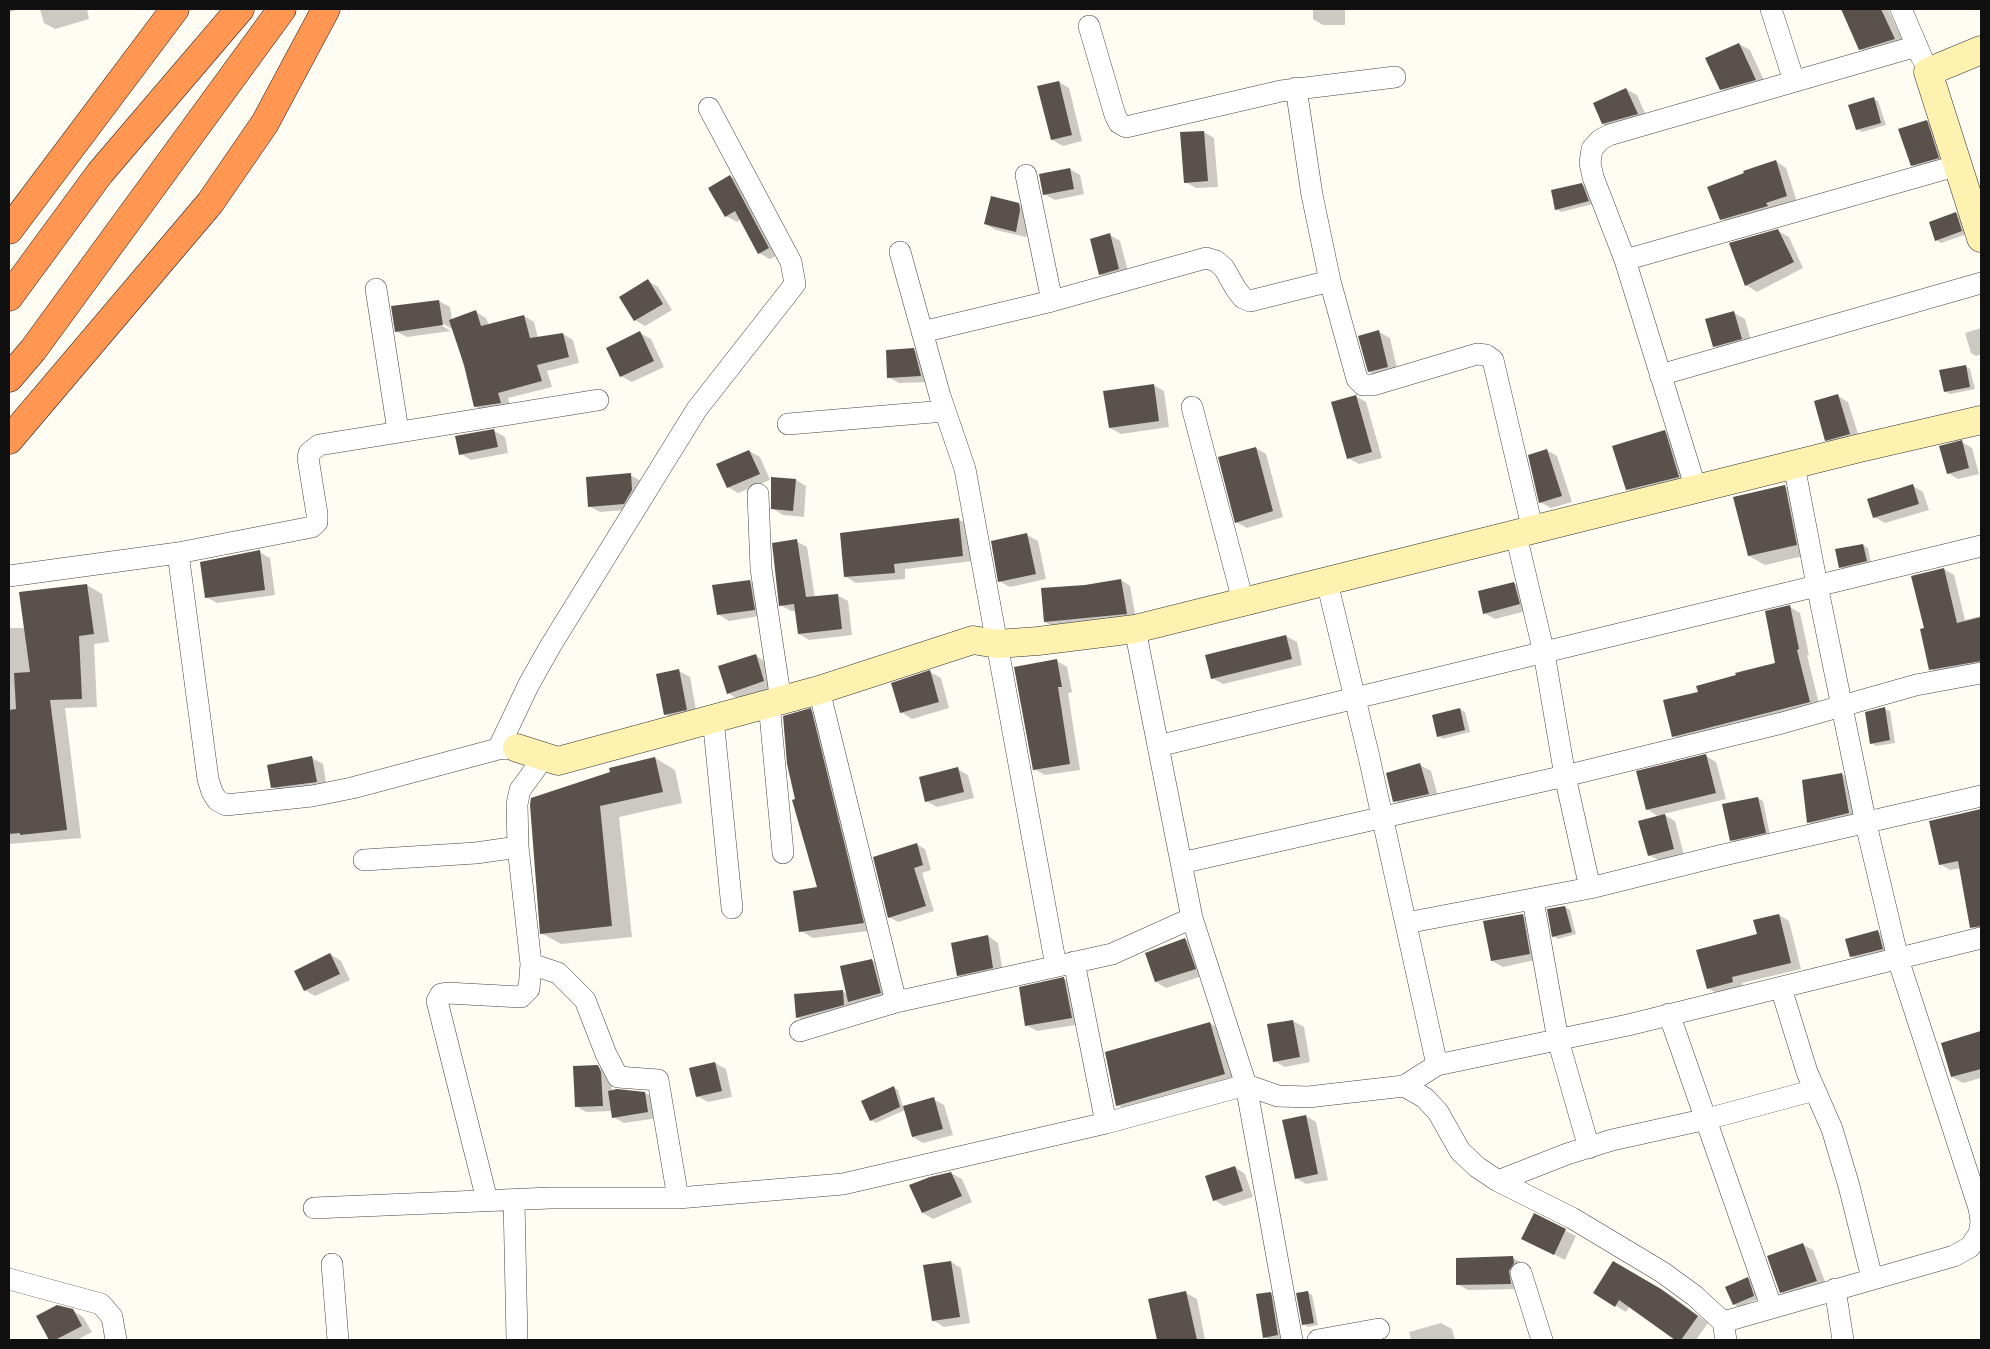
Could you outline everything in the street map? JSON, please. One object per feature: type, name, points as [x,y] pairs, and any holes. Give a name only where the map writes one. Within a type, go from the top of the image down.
[{"type":"highway","points":[[9,297],[100,173],[240,9]]},
{"type":"highway","points":[[9,378],[34,350],[282,9]]},
{"type":"highway","points":[[9,440],[210,203],[264,124],[326,9]]},
{"type":"highway","points":[[9,230],[171,13]]},
{"type":"street","points":[[1771,9],[1794,80]]},
{"type":"street","points":[[1902,9],[1928,72],[1981,238]]},
{"type":"street","points":[[1089,26],[1115,115],[1119,123],[1126,128],[1296,88],[1395,77]]},
{"type":"street","points":[[1696,489],[1625,260],[1590,163],[1592,149],[1600,140],[1609,135],[1676,114],[1917,46]]},
{"type":"street","points":[[1928,72],[1981,50]]},
{"type":"street","points":[[1296,88],[1312,195],[1330,281],[1357,379],[1363,385],[1373,385],[1477,354],[1486,355],[1493,360],[1525,533],[1565,776],[1590,888]]},
{"type":"street","points":[[487,1200],[437,1001],[441,994],[447,992],[521,997],[529,989],[531,964],[518,847],[517,804],[520,790],[529,684],[551,645],[697,409],[795,284],[791,262],[709,108]]},
{"type":"street","points":[[1625,260],[1959,166]]},
{"type":"street","points":[[1026,175],[1052,301]]},
{"type":"street","points":[[900,252],[945,411],[965,470],[997,644],[1065,964],[1106,1123]]},
{"type":"street","points":[[922,332],[1052,301],[1206,258],[1216,261],[1224,268],[1243,298],[1250,300],[1330,281]]},
{"type":"street","points":[[1660,375],[1981,283]]},
{"type":"street","points":[[376,289],[398,431]]},
{"type":"street","points":[[9,576],[178,553],[312,527],[317,522],[317,514],[308,458],[313,449],[319,445],[598,400]]},
{"type":"street","points":[[1192,407],[1243,601]]},
{"type":"street","points":[[788,424],[945,411]]},
{"type":"street","points":[[178,553],[208,780],[217,800],[226,805],[236,805],[312,796],[523,751],[558,761],[819,690],[974,640],[997,644],[1135,629],[1981,420]]},
{"type":"street","points":[[1404,1086],[1426,1098],[1438,1112],[1460,1151],[1477,1167],[1498,1181],[1572,1218],[1646,1262],[1695,1296],[1724,1331],[1771,1306],[1954,1256],[1970,1247],[1979,1234],[1981,1221],[1974,1164],[1898,959],[1866,824],[1794,465]]},
{"type":"street","points":[[758,494],[761,569],[775,702],[783,852]]},
{"type":"street","points":[[1158,746],[1356,700],[1981,546]]},
{"type":"street","points":[[1327,582],[1356,700],[1437,1065]]},
{"type":"street","points":[[1135,629],[1192,918],[1246,1085],[1292,1340]]},
{"type":"street","points":[[1181,863],[1383,819],[1565,776],[1842,706],[1916,685],[1981,673]]},
{"type":"street","points":[[819,690],[896,1002]]},
{"type":"street","points":[[713,718],[732,908]]},
{"type":"street","points":[[1406,923],[1590,888],[1719,856],[1866,824],[1981,796]]},
{"type":"street","points":[[364,860],[518,847]]},
{"type":"street","points":[[1533,900],[1558,1040],[1589,1148]]},
{"type":"street","points":[[800,1031],[896,1002],[1112,954],[1192,918]]},
{"type":"street","points":[[314,1208],[550,1198],[678,1198],[843,1184],[1106,1123],[1246,1085],[1278,1096],[1308,1097],[1404,1086],[1437,1065],[1558,1040],[1781,988],[1981,938]]},
{"type":"street","points":[[531,964],[558,972],[585,1000],[606,1054],[618,1077],[658,1080],[678,1198]]},
{"type":"street","points":[[1781,988],[1802,1055],[1832,1129],[1849,1186],[1872,1278]]},
{"type":"street","points":[[1668,1014],[1707,1119],[1771,1306]]},
{"type":"street","points":[[1498,1181],[1567,1154],[1612,1140],[1707,1119],[1815,1090]]},
{"type":"street","points":[[514,1200],[517,1340]]},
{"type":"street","points":[[332,1264],[338,1340]]},
{"type":"street","points":[[1521,1273],[1542,1340]]},
{"type":"street","points":[[9,1279],[101,1304],[112,1317],[116,1340]]},
{"type":"street","points":[[1835,1289],[1843,1340]]},
{"type":"street","points":[[1318,1340],[1379,1329]]},
{"type":"building","points":[[1841,9],[1881,9],[1895,39],[1859,50]]},
{"type":"building","points":[[1739,43],[1756,80],[1720,90],[1705,58]]},
{"type":"building","points":[[1059,81],[1072,135],[1051,140],[1037,86]]},
{"type":"building","points":[[1626,88],[1638,114],[1602,124],[1593,103]]},
{"type":"building","points":[[1874,97],[1881,123],[1856,130],[1848,105]]},
{"type":"building","points":[[1927,120],[1939,158],[1911,166],[1898,129]]},
{"type":"building","points":[[1204,131],[1208,181],[1184,183],[1180,132]]},
{"type":"building","points":[[1776,160],[1787,196],[1766,203],[1768,206],[1720,220],[1707,187],[1744,173],[1743,171]]},
{"type":"building","points":[[1070,168],[1074,189],[1043,195],[1039,174]]},
{"type":"building","points":[[730,175],[769,248],[758,254],[735,211],[725,217],[708,188]]},
{"type":"building","points":[[1582,183],[1589,201],[1555,210],[1551,190]]},
{"type":"building","points":[[991,196],[1019,203],[1020,210],[1016,232],[984,224]]},
{"type":"building","points":[[1956,212],[1962,231],[1935,241],[1929,222]]},
{"type":"building","points":[[1778,229],[1794,262],[1745,286],[1729,243]]},
{"type":"building","points":[[1110,233],[1119,269],[1099,275],[1090,239]]},
{"type":"building","points":[[648,279],[663,304],[634,321],[619,297]]},
{"type":"building","points":[[439,300],[443,325],[395,332],[391,306]]},
{"type":"building","points":[[476,310],[481,326],[524,315],[530,338],[563,333],[569,357],[537,365],[542,381],[498,393],[501,403],[474,407],[464,365],[449,320]]},
{"type":"building","points":[[1734,311],[1742,339],[1713,347],[1705,319]]},
{"type":"building","points":[[1379,330],[1388,367],[1368,372],[1358,336]]},
{"type":"building","points":[[640,331],[654,361],[620,377],[606,348]]},
{"type":"building","points":[[914,348],[921,376],[887,378],[886,350]]},
{"type":"building","points":[[1966,365],[1970,387],[1944,392],[1939,370]]},
{"type":"building","points":[[1154,384],[1159,421],[1109,428],[1103,391]]},
{"type":"building","points":[[1838,394],[1850,434],[1825,441],[1814,401]]},
{"type":"building","points":[[1356,395],[1372,452],[1347,459],[1331,402]]},
{"type":"building","points":[[494,429],[498,447],[459,455],[455,436]]},
{"type":"building","points":[[1665,430],[1679,477],[1626,490],[1612,446]]},
{"type":"building","points":[[1962,440],[1969,468],[1947,474],[1939,446]]},
{"type":"building","points":[[1256,447],[1273,511],[1235,523],[1218,457]]},
{"type":"building","points":[[1547,449],[1562,496],[1539,503],[1528,455]]},
{"type":"building","points":[[749,450],[760,474],[727,488],[716,464]]},
{"type":"building","points":[[631,473],[632,490],[624,504],[588,507],[586,477]]},
{"type":"building","points":[[771,477],[796,479],[793,511],[771,509]]},
{"type":"building","points":[[1913,484],[1919,504],[1873,518],[1867,499]]},
{"type":"building","points":[[1785,485],[1797,545],[1748,556],[1733,497]]},
{"type":"building","points":[[959,518],[963,556],[894,564],[895,573],[844,577],[840,533]]},
{"type":"building","points":[[1027,533],[1036,574],[998,582],[991,541]]},
{"type":"building","points":[[797,539],[806,597],[838,594],[842,629],[798,634],[794,604],[779,606],[772,543]]},
{"type":"building","points":[[1863,544],[1867,561],[1839,568],[1835,549]]},
{"type":"building","points":[[260,550],[265,590],[205,598],[200,562]]},
{"type":"building","points":[[1944,568],[1957,623],[1981,617],[1981,661],[1929,670],[1920,629],[1924,628],[1911,576]]},
{"type":"building","points":[[1121,579],[1127,614],[1044,622],[1041,588],[1085,585]]},
{"type":"building","points":[[750,580],[755,610],[717,615],[712,585]]},
{"type":"building","points":[[1514,582],[1520,604],[1483,614],[1478,591]]},
{"type":"building","points":[[87,584],[94,634],[79,636],[82,699],[50,700],[67,830],[20,835],[20,833],[9,834],[9,710],[16,709],[14,673],[30,672],[19,592]]},
{"type":"building","points":[[1790,605],[1799,649],[1797,650],[1810,702],[1672,737],[1663,700],[1698,692],[1696,686],[1736,675],[1735,673],[1775,663],[1765,611]]},
{"type":"building","points":[[1286,635],[1292,659],[1211,679],[1205,655]]},
{"type":"building","points":[[756,654],[764,681],[727,694],[718,666]]},
{"type":"building","points":[[1057,659],[1062,687],[1058,687],[1070,764],[1033,770],[1014,667]]},
{"type":"building","points":[[679,669],[687,710],[664,715],[656,674]]},
{"type":"building","points":[[930,670],[939,702],[900,713],[891,683]]},
{"type":"building","points":[[1885,707],[1890,740],[1870,744],[1865,712]]},
{"type":"building","points":[[811,708],[864,923],[799,932],[793,891],[817,887],[792,800],[795,799],[787,764],[783,716]]},
{"type":"building","points":[[1460,708],[1465,730],[1437,737],[1432,715]]},
{"type":"building","points":[[1706,754],[1716,793],[1646,810],[1636,771]]},
{"type":"building","points":[[312,756],[317,782],[271,788],[267,765]]},
{"type":"building","points":[[655,757],[663,792],[600,806],[612,926],[540,934],[531,798],[610,772],[609,768]]},
{"type":"building","points":[[1420,763],[1429,794],[1393,802],[1386,773]]},
{"type":"building","points":[[958,767],[964,792],[925,802],[919,777]]},
{"type":"building","points":[[1842,773],[1849,813],[1807,823],[1802,780]]},
{"type":"building","points":[[1758,797],[1766,833],[1730,841],[1722,804]]},
{"type":"building","points":[[1981,809],[1981,926],[1970,928],[1958,861],[1939,865],[1929,821]]},
{"type":"building","points":[[1665,814],[1674,849],[1648,856],[1638,821]]},
{"type":"building","points":[[917,843],[923,865],[914,868],[926,906],[888,918],[873,857]]},
{"type":"building","points":[[1565,906],[1572,932],[1552,937],[1547,909]]},
{"type":"building","points":[[1523,914],[1530,954],[1491,961],[1483,921]]},
{"type":"building","points":[[1779,914],[1791,963],[1732,977],[1733,982],[1707,989],[1696,950],[1757,934],[1753,920]]},
{"type":"building","points":[[1878,930],[1883,949],[1850,957],[1845,939]]},
{"type":"building","points":[[988,935],[993,968],[957,976],[951,943]]},
{"type":"building","points":[[1185,938],[1196,969],[1155,982],[1145,953]]},
{"type":"building","points":[[330,953],[340,974],[304,991],[294,971]]},
{"type":"building","points":[[872,959],[881,993],[848,1002],[840,966]]},
{"type":"building","points":[[1064,977],[1072,1018],[1025,1026],[1019,987]]},
{"type":"building","points":[[843,990],[844,1005],[796,1018],[794,994]]},
{"type":"building","points":[[1293,1020],[1300,1057],[1273,1062],[1267,1024]]},
{"type":"building","points":[[1210,1022],[1225,1074],[1116,1106],[1105,1052]]},
{"type":"building","points":[[1981,1031],[1981,1069],[1951,1077],[1941,1043]]},
{"type":"building","points":[[715,1062],[722,1091],[696,1097],[689,1068]]},
{"type":"building","points":[[598,1065],[601,1072],[603,1106],[575,1107],[573,1066]]},
{"type":"building","points":[[894,1086],[900,1107],[870,1121],[861,1101]]},
{"type":"building","points":[[617,1089],[645,1092],[648,1112],[612,1118],[608,1091]]},
{"type":"building","points":[[934,1097],[943,1129],[912,1137],[903,1106]]},
{"type":"building","points":[[1306,1115],[1318,1174],[1295,1179],[1282,1120]]},
{"type":"building","points":[[1235,1166],[1243,1191],[1213,1201],[1205,1176]]},
{"type":"building","points":[[951,1172],[962,1196],[922,1213],[909,1185]]},
{"type":"building","points":[[1534,1213],[1566,1229],[1554,1255],[1521,1239]]},
{"type":"building","points":[[1803,1243],[1817,1281],[1780,1293],[1767,1256]]},
{"type":"building","points":[[1513,1256],[1514,1263],[1509,1271],[1511,1284],[1456,1285],[1456,1258]]},
{"type":"building","points":[[951,1261],[960,1317],[932,1321],[923,1265]]},
{"type":"building","points":[[1613,1261],[1661,1289],[1698,1316],[1681,1340],[1675,1340],[1619,1300],[1615,1307],[1593,1293]]},
{"type":"building","points":[[1748,1277],[1754,1296],[1733,1305],[1725,1287]]},
{"type":"building","points":[[1186,1291],[1197,1340],[1157,1340],[1148,1299]]},
{"type":"building","points":[[1308,1291],[1314,1323],[1302,1325],[1296,1293]]},
{"type":"building","points":[[1271,1292],[1278,1335],[1263,1338],[1256,1294]]},
{"type":"building","points":[[57,1305],[73,1309],[82,1326],[55,1340],[49,1340],[36,1316]]}]
